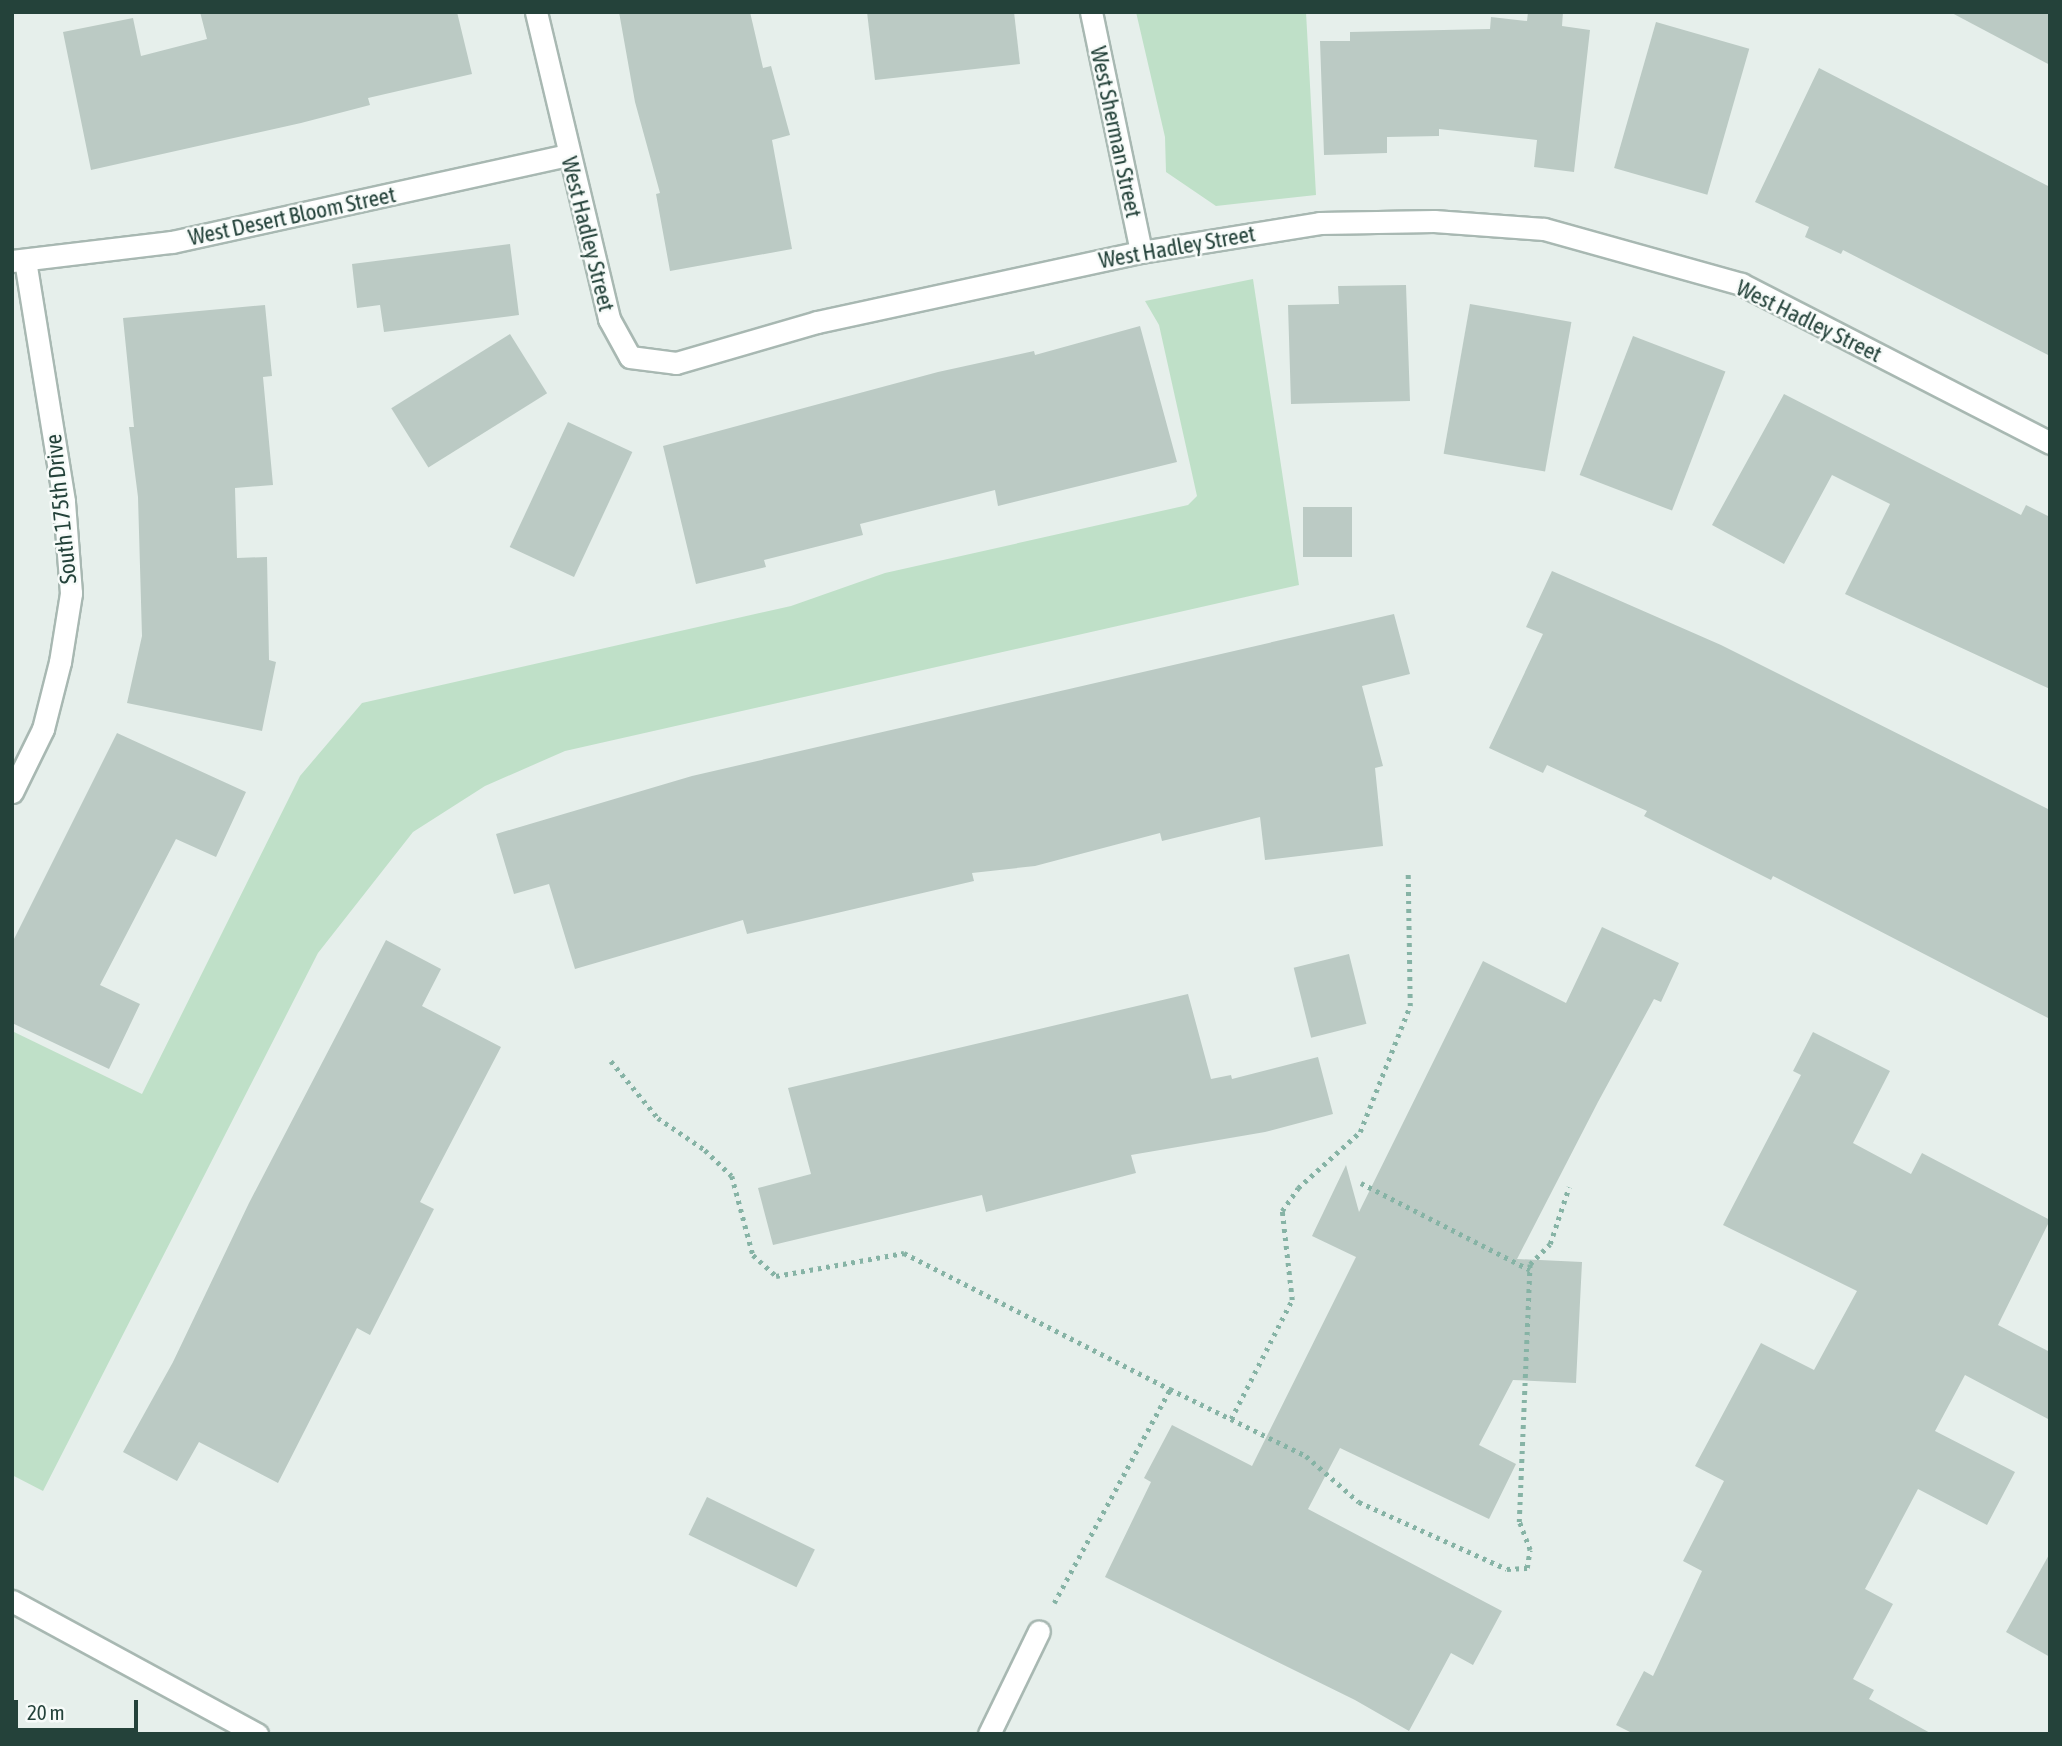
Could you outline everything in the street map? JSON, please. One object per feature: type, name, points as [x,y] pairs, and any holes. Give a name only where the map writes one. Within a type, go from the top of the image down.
[{"type":"street","name":"West Hadley Street","points":[[536,12],[609,319],[629,357],[676,363],[817,322],[1141,252],[1320,223],[1434,221],[1544,229],[1741,284],[2050,443]]},
{"type":"street","name":"West Sherman Street","points":[[1091,12],[1141,252]]},
{"type":"street","name":"West Desert Bloom Street","points":[[18,261],[172,242],[568,155]]},
{"type":"street","name":"South 175th Drive","points":[[12,792],[43,729],[60,662],[71,593],[64,501],[18,261]]},
{"type":"street","points":[[12,1601],[257,1734]]},
{"type":"street","points":[[989,1734],[1039,1632]]},
{"type":"path","points":[[1231,1419],[1292,1300],[1282,1212],[1298,1188],[1360,1132],[1410,1006],[1408,872]]},
{"type":"path","points":[[611,1060],[658,1118],[705,1150],[732,1176],[753,1255],[776,1276],[904,1253],[1306,1455],[1359,1502],[1507,1569],[1527,1568],[1530,1550],[1519,1522],[1530,1270],[1550,1244],[1569,1187]]},
{"type":"path","points":[[1362,1183],[1530,1270]]},
{"type":"path","points":[[1039,1632],[1170,1389]]},
{"type":"green space","points":[[1136,12],[1306,12],[1316,195],[1216,206],[1166,172],[1165,137]]},
{"type":"green space","points":[[1253,279],[1299,585],[565,751],[485,786],[413,832],[318,953],[43,1491],[12,1475],[12,1031],[142,1094],[300,776],[362,703],[791,606],[885,573],[1188,505],[1197,496],[1159,325],[1145,301]]},
{"type":"building","points":[[200,12],[457,12],[472,74],[368,98],[370,105],[301,123],[91,170],[63,32],[133,18],[141,56],[207,39]]},
{"type":"building","points":[[619,12],[750,12],[763,68],[771,66],[790,135],[772,140],[792,249],[670,271],[656,194],[660,193],[635,102]]},
{"type":"building","points":[[867,12],[1014,12],[1020,64],[875,80]]},
{"type":"building","points":[[1528,12],[1563,12],[1562,26],[1590,30],[1574,172],[1534,167],[1537,140],[1439,129],[1439,136],[1387,137],[1387,153],[1324,155],[1320,41],[1350,41],[1350,32],[1490,29],[1491,17],[1527,21]]},
{"type":"building","points":[[1950,12],[2050,12],[2050,65]]},
{"type":"building","points":[[1656,22],[1749,49],[1707,195],[1614,168]]},
{"type":"building","points":[[1819,68],[2050,187],[2050,356],[1843,250],[1841,254],[1805,237],[1809,227],[1755,202]]},
{"type":"building","points":[[510,244],[519,315],[384,332],[380,305],[357,308],[352,264]]},
{"type":"building","points":[[1406,285],[1410,401],[1291,404],[1288,305],[1339,304],[1338,286]]},
{"type":"building","points":[[1470,304],[1571,322],[1545,472],[1444,454]]},
{"type":"building","points":[[265,305],[272,376],[263,377],[273,485],[235,488],[237,558],[267,557],[269,660],[276,662],[262,731],[127,703],[142,636],[138,497],[129,427],[134,427],[123,318]]},
{"type":"building","points":[[1140,326],[1177,462],[998,506],[995,490],[860,524],[863,535],[764,560],[766,567],[696,584],[663,446],[938,372],[1034,351],[1035,355]]},
{"type":"building","points":[[510,334],[547,393],[428,468],[391,408]]},
{"type":"building","points":[[1633,336],[1725,371],[1672,511],[1580,475]]},
{"type":"building","points":[[1784,394],[2021,515],[2026,505],[2050,517],[2050,689],[1845,594],[1890,504],[1832,475],[1784,564],[1712,525]]},
{"type":"building","points":[[568,422],[632,452],[574,577],[510,547]]},
{"type":"building","points":[[1303,507],[1352,507],[1352,557],[1303,557]]},
{"type":"building","points":[[1552,571],[1721,645],[2050,810],[2050,1019],[1773,876],[1771,880],[1644,816],[1647,811],[1547,765],[1543,773],[1489,748],[1543,634],[1526,627]]},
{"type":"building","points":[[1394,614],[1410,674],[1362,686],[1383,766],[1375,768],[1383,846],[1265,860],[1260,817],[1162,841],[1160,833],[1035,866],[972,873],[974,881],[747,934],[743,920],[575,969],[549,884],[514,894],[496,834],[692,776]]},
{"type":"building","points":[[117,733],[246,792],[216,857],[176,839],[100,985],[140,1004],[109,1069],[12,1023],[12,943]]},
{"type":"building","points":[[1602,927],[1679,963],[1661,1002],[1654,999],[1517,1259],[1582,1262],[1576,1383],[1513,1380],[1479,1445],[1516,1464],[1489,1519],[1340,1448],[1308,1509],[1502,1611],[1473,1665],[1451,1653],[1409,1731],[1355,1700],[1105,1577],[1151,1482],[1144,1478],[1172,1425],[1252,1466],[1356,1257],[1312,1236],[1346,1165],[1359,1212],[1483,961],[1566,1003]]},
{"type":"building","points":[[386,940],[441,969],[422,1006],[501,1047],[420,1202],[434,1209],[370,1335],[357,1328],[278,1483],[199,1442],[177,1481],[123,1452],[173,1362],[249,1203]]},
{"type":"building","points":[[1349,954],[1366,1024],[1311,1038],[1294,968]]},
{"type":"building","points":[[1188,994],[1211,1079],[1231,1075],[1232,1079],[1318,1057],[1333,1114],[1265,1132],[1131,1155],[1136,1173],[986,1212],[982,1195],[773,1245],[758,1188],[811,1174],[788,1088]]},
{"type":"building","points":[[1813,1032],[1890,1071],[1853,1143],[1911,1174],[1922,1153],[2050,1220],[1998,1325],[2050,1352],[2050,1420],[1965,1375],[1935,1431],[2015,1472],[1987,1525],[1918,1489],[1865,1589],[1893,1604],[1853,1679],[1874,1690],[1869,1699],[1932,1734],[1634,1734],[1616,1725],[1644,1671],[1653,1676],[1702,1571],[1683,1561],[1724,1481],[1695,1466],[1761,1343],[1814,1370],[1857,1291],[1723,1225],[1801,1075],[1793,1071]]},
{"type":"building","points":[[707,1497],[815,1550],[796,1587],[689,1535]]},
{"type":"building","points":[[2050,1553],[2050,1657],[2006,1632]]}]
